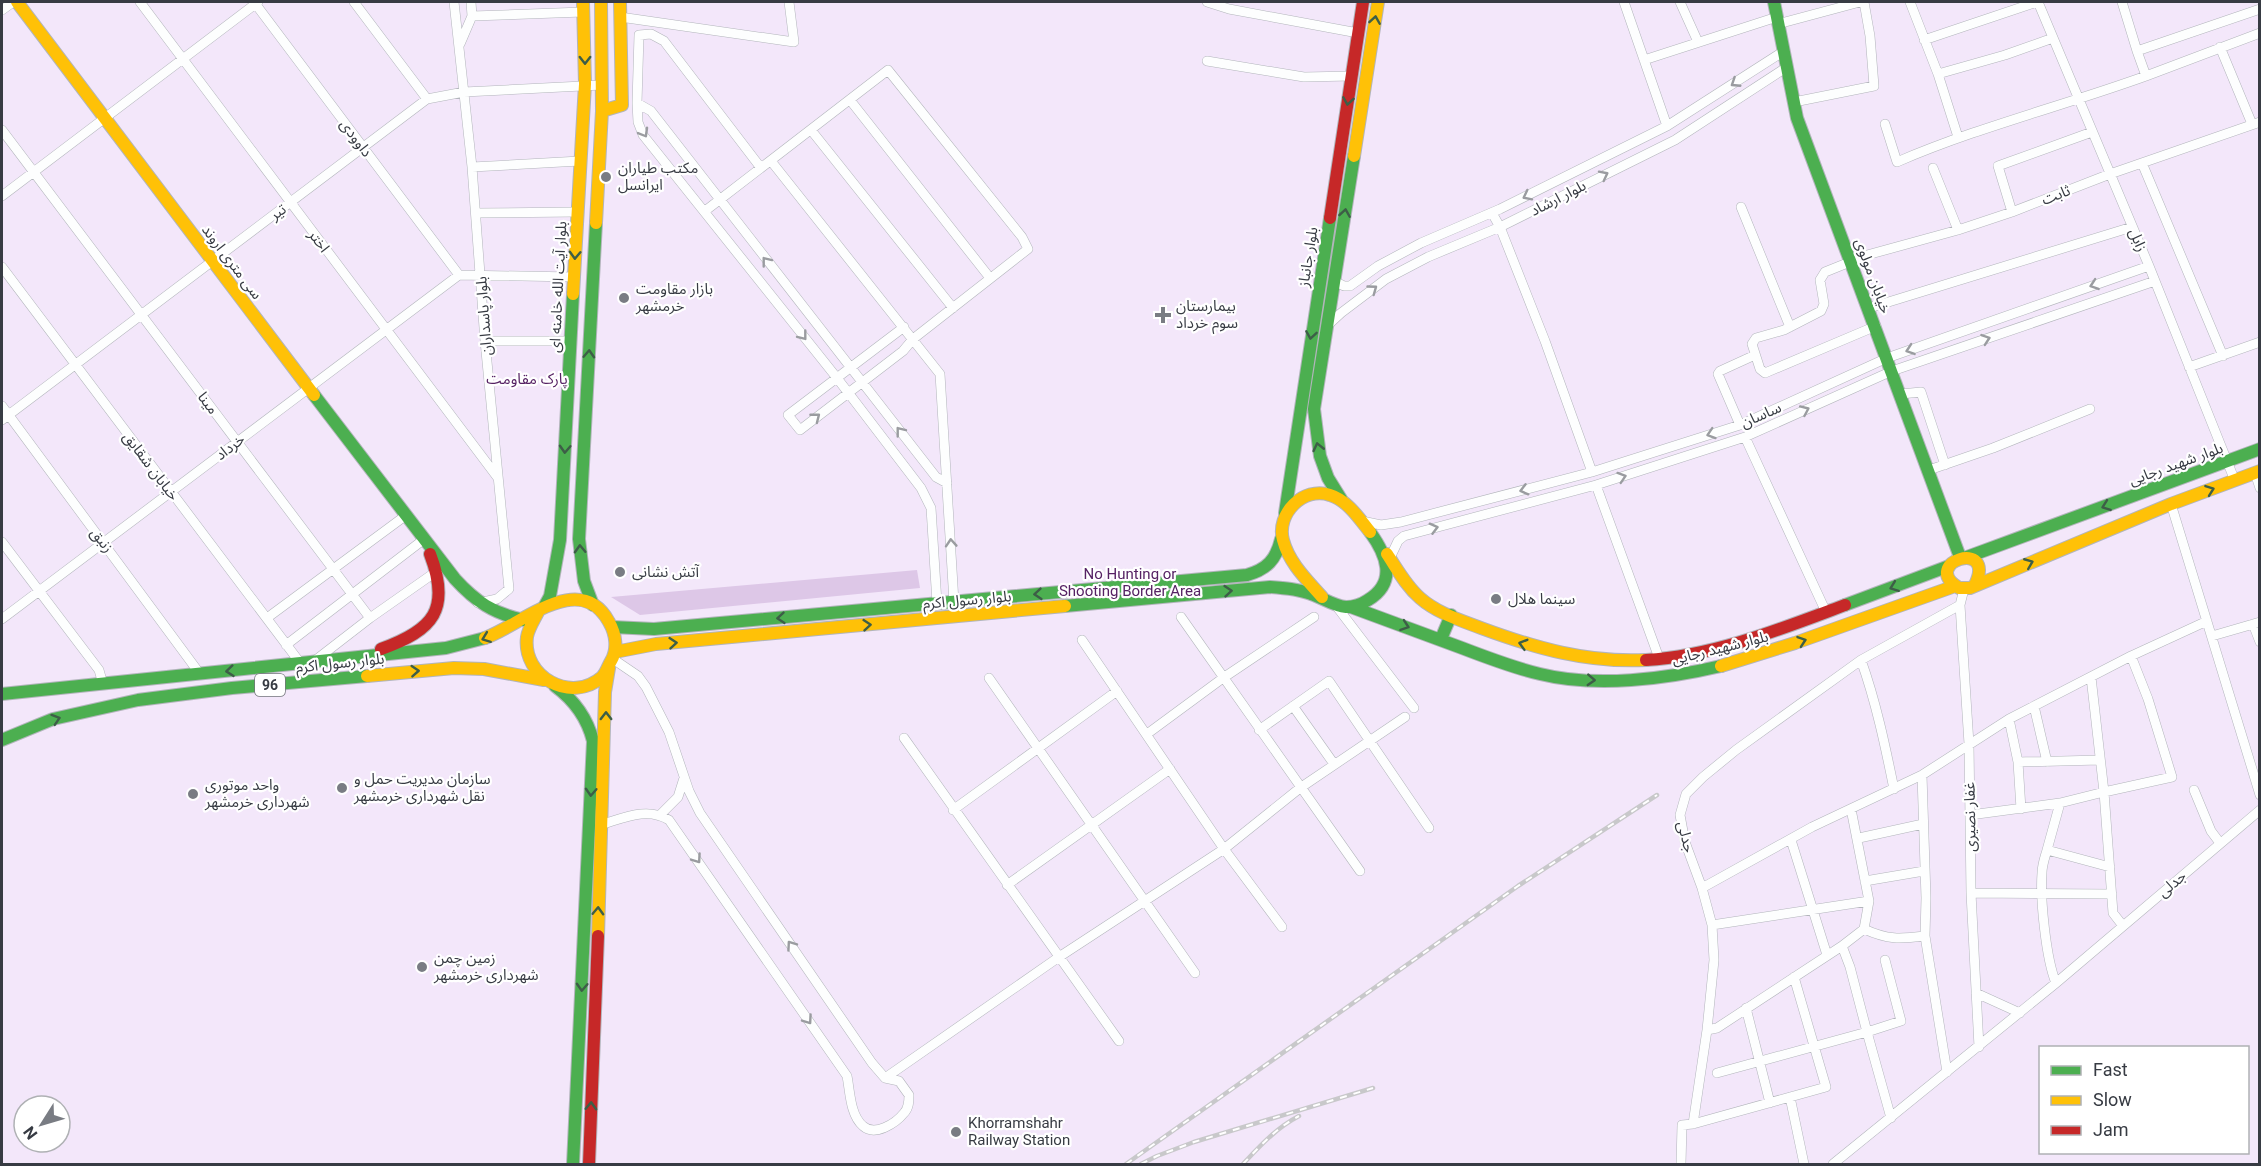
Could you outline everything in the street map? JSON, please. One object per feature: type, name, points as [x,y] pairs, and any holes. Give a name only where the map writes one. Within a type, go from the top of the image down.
[{"type":"main road","name":"سی متری اروند","points":[[15,2],[105,117],[423,540]]},
{"type":"main road","points":[[589,1164],[603,824],[605,692],[616,644],[608,619],[593,605],[586,592],[580,570],[579,539],[602,111],[601,2]]},
{"type":"main road","points":[[602,111],[622,105],[620,2]]},
{"type":"main road","name":"بلوار جانباز","points":[[1284,517],[1363,2]]},
{"type":"main road","name":"بلوار جانباز","points":[[1342,500],[1325,472],[1316,441],[1314,409],[1378,2]]},
{"type":"main road","name":"خیابان مولوی","points":[[1774,2],[1797,118],[1964,557]]},
{"type":"main road","name":"بلوار آیت الله خامنه ای","points":[[541,610],[550,596],[560,540],[576,212],[585,84],[583,7]]},
{"type":"main road","name":"بلوار شهید رجایی","points":[[1964,557],[2259,449]]},
{"type":"main road","name":"بلوار شهید رجایی","points":[[1350,607],[1505,664],[1542,675],[1589,680],[1629,680],[1683,675],[1724,666],[1965,586],[2257,472]]},
{"type":"main road","points":[[1311,493],[1332,494],[1342,500],[1380,543],[1387,566],[1385,579],[1380,589],[1372,597],[1350,607],[1322,597],[1284,547],[1281,535],[1284,517],[1291,507],[1311,493]]},
{"type":"main road","name":"بلوار رسول اکرم","points":[[612,627],[654,629],[1247,575],[1262,571],[1272,563],[1279,551],[1281,535]]},
{"type":"main road","points":[[423,540],[478,603],[512,619],[524,620]]},
{"type":"main road","points":[[351,658],[401,643],[434,618],[439,607],[441,593],[437,571],[423,540]]},
{"type":"main road","name":"بلوار شهید رجایی","points":[[1380,543],[1419,597],[1435,608],[1513,641],[1552,653],[1593,658],[1659,658],[1681,656],[1719,647],[1826,612],[1949,566]]},
{"type":"main road","points":[[1964,557],[1974,560],[1978,565],[1979,579],[1965,586],[1950,580],[1948,573],[1949,566],[1954,560],[1964,557]]},
{"type":"main road","name":"بلوار رسول اکرم","points":[[612,659],[656,644],[1270,587],[1303,591],[1322,597]]},
{"type":"main road","name":"96","points":[[573,1164],[593,741],[591,729],[577,705],[567,694],[534,671],[525,647],[526,634],[531,622],[541,610],[563,599],[574,599],[593,605]]},
{"type":"main road","points":[[974,600],[975,615]]},
{"type":"main road","name":"بلوار رسول اکرم","points":[[2,694],[306,663],[472,643],[541,610]]},
{"type":"main road","points":[[1441,639],[1451,615]]},
{"type":"main road","name":"96","points":[[549,683],[566,689],[591,684],[601,677],[612,659]]},
{"type":"main road","name":"بلوار رسول اکرم","points":[[2,740],[53,719],[90,709],[138,700],[232,688],[454,668],[484,669],[549,683]]},
{"type":"street","points":[[2,10],[15,2]]},
{"type":"street","name":"اختر","points":[[140,2],[499,480]]},
{"type":"street","points":[[2,196],[256,2]]},
{"type":"street","name":"داوودی","points":[[256,2],[459,275]]},
{"type":"street","points":[[354,2],[427,99]]},
{"type":"street","name":"بلوار پاسداران","points":[[454,2],[472,167],[482,276],[485,341],[509,590],[497,599],[478,603]]},
{"type":"street","name":"بلوار پاسداران","points":[[460,44],[472,16],[471,2]]},
{"type":"street","points":[[620,18],[794,42],[789,2]]},
{"type":"street","points":[[1207,2],[1229,9],[1358,33]]},
{"type":"street","points":[[1624,2],[1667,126]]},
{"type":"street","points":[[1680,2],[1698,42]]},
{"type":"street","points":[[1644,60],[1698,42],[1778,20],[1862,2],[1870,36],[1874,86],[1794,102]]},
{"type":"street","points":[[1910,2],[1938,74],[1958,137]]},
{"type":"street","points":[[1924,40],[2037,2]]},
{"type":"street","name":"زابل","points":[[2037,2],[2149,266],[2235,481]]},
{"type":"street","points":[[2122,2],[2146,76]]},
{"type":"street","points":[[472,16],[583,7]]},
{"type":"street","points":[[2137,51],[2259,9]]},
{"type":"street","points":[[1885,124],[1897,162],[1958,137],[2079,100],[2259,33]]},
{"type":"street","points":[[761,168],[664,41],[651,34],[639,35],[637,103],[638,122],[644,135],[837,378],[921,488],[931,508],[937,603]]},
{"type":"street","points":[[1938,74],[2005,55],[2053,38]]},
{"type":"street","points":[[2220,47],[2256,123]]},
{"type":"street","name":"بلوار ارشاد","points":[[1334,281],[1350,286],[1378,266],[1421,243],[1492,213],[1667,126],[1784,51]]},
{"type":"street","points":[[1207,61],[1304,77],[1352,76]]},
{"type":"street","name":"بلوار ارشاد","points":[[1328,325],[1386,279],[1428,257],[1500,227],[1675,140],[1787,67]]},
{"type":"street","points":[[705,211],[888,70],[1022,237],[1028,249],[913,339],[903,351],[800,430],[788,415],[904,327]]},
{"type":"street","name":"تیر","points":[[5,417],[427,99],[464,92],[585,84],[602,85]]},
{"type":"street","points":[[850,100],[990,278]]},
{"type":"street","points":[[637,103],[651,111],[936,477],[947,483]]},
{"type":"street","name":"ثابت","points":[[1790,327],[1824,308],[1821,276],[1825,272],[1867,255],[1958,230],[2012,212],[2109,174],[2256,123]]},
{"type":"street","name":"مینا","points":[[2,130],[370,618]]},
{"type":"street","points":[[811,130],[953,308]]},
{"type":"street","points":[[2012,212],[1998,166],[2092,132]]},
{"type":"street","points":[[472,167],[580,161]]},
{"type":"street","points":[[771,161],[940,374],[954,602]]},
{"type":"street","points":[[2142,163],[2223,356]]},
{"type":"street","points":[[1933,168],[1958,230]]},
{"type":"street","points":[[1741,207],[1790,327],[1756,338],[1752,344],[1760,369],[1765,373],[1875,326]]},
{"type":"street","points":[[476,213],[576,212]]},
{"type":"street","points":[[1492,213],[1500,227],[1545,341],[1592,472]]},
{"type":"street","points":[[1869,308],[2132,227]]},
{"type":"street","name":"ساسان","points":[[1362,522],[1381,525],[1401,522],[1592,472],[1740,424],[1887,358],[2149,266]]},
{"type":"street","name":"خیابان شقایق","points":[[2,267],[286,645],[306,663]]},
{"type":"street","points":[[459,275],[574,277]]},
{"type":"street","name":"خرداد","points":[[2,619],[459,275]]},
{"type":"street","points":[[768,291],[782,280]]},
{"type":"street","name":"ساسان","points":[[1390,558],[1394,547],[1404,536],[1596,485],[1745,437],[1893,371],[2155,281]]},
{"type":"street","points":[[485,341],[570,341]]},
{"type":"street","points":[[2189,367],[2259,342]]},
{"type":"street","points":[[1740,424],[1718,374],[1755,355]]},
{"type":"street","points":[[1901,394],[1921,392],[1946,465]]},
{"type":"street","name":"زنبق","points":[[2,406],[5,417],[104,542],[200,674]]},
{"type":"street","points":[[1929,470],[1993,448],[2090,409]]},
{"type":"street","points":[[1745,437],[1826,612]]},
{"type":"street","points":[[2257,472],[2259,488]]},
{"type":"street","points":[[921,488],[936,477]]},
{"type":"street","points":[[1596,485],[1659,658]]},
{"type":"street","points":[[2171,504],[2259,795]]},
{"type":"street","points":[[267,618],[405,516]]},
{"type":"street","points":[[286,645],[423,540]]},
{"type":"street","points":[[2,542],[99,670],[103,684]]},
{"type":"street","points":[[935,571],[952,570]]},
{"type":"street","points":[[306,663],[437,571]]},
{"type":"street","name":"غفار نصیری","points":[[1965,586],[1960,605],[1969,744],[1971,893],[1979,1047]]},
{"type":"street","points":[[1334,603],[1414,708]]},
{"type":"street","name":"جدلی","points":[[1681,1164],[1682,1125],[1694,1124],[1714,960],[1712,926],[1702,888],[1685,842],[1680,815],[1686,794],[1737,750],[1861,660],[1960,605]]},
{"type":"street","points":[[1181,617],[1360,871]]},
{"type":"street","points":[[1146,734],[1223,678],[1314,617]]},
{"type":"street","points":[[1702,888],[1812,827],[1922,775],[2009,719],[2131,656],[2207,621]]},
{"type":"street","points":[[2212,636],[2256,623],[2259,642]]},
{"type":"street","points":[[1082,640],[1224,849],[1282,927]]},
{"type":"street","points":[[1970,815],[2060,803],[2172,777],[2155,718],[2131,656]]},
{"type":"street","points":[[603,824],[642,813],[660,815],[669,820],[847,1076],[854,1113],[863,1127],[872,1130],[883,1129],[904,1114],[908,1106],[909,1095],[899,1081],[885,1078],[872,1063],[700,813],[684,778],[669,732],[646,687],[638,676],[612,659]]},
{"type":"street","points":[[1861,660],[1882,729],[1894,789]]},
{"type":"street","points":[[2091,677],[2104,792],[2113,913],[2123,926]]},
{"type":"street","points":[[989,678],[1143,901],[1196,973]]},
{"type":"street","points":[[1259,730],[1329,681],[1430,828]]},
{"type":"street","points":[[953,810],[1118,691]]},
{"type":"street","points":[[1293,706],[1334,764]]},
{"type":"street","points":[[2034,706],[2047,762]]},
{"type":"street","points":[[885,1078],[1059,957],[1224,849],[1300,788],[1405,717]]},
{"type":"street","points":[[2009,719],[2018,762],[2021,809]]},
{"type":"street","points":[[904,738],[1119,1041]]},
{"type":"street","points":[[2018,762],[2100,760]]},
{"type":"street","points":[[1007,885],[1170,769]]},
{"type":"street","points":[[1922,775],[1925,936],[1947,1072]]},
{"type":"street","points":[[660,815],[678,797],[684,778]]},
{"type":"street","points":[[2194,790],[2211,831],[2220,843]]},
{"type":"street","points":[[2056,983],[2050,969],[2042,894],[2042,871],[2060,803]]},
{"type":"street","points":[[1707,1030],[1717,1028],[1842,946],[1864,929],[1869,901],[1851,809]]},
{"type":"street","name":"جدلی","points":[[1833,1164],[2020,1013],[2259,810]]},
{"type":"street","points":[[1858,838],[1923,824]]},
{"type":"street","points":[[1791,840],[1827,955]]},
{"type":"street","points":[[2047,850],[2110,867]]},
{"type":"street","points":[[1866,880],[1924,872]]},
{"type":"street","points":[[1971,893],[2112,894]]},
{"type":"street","points":[[1712,926],[1869,901]]},
{"type":"street","points":[[1864,929],[1882,937],[1903,939],[1925,936]]},
{"type":"street","points":[[1842,946],[1850,967],[1891,1118]]},
{"type":"street","points":[[1717,1073],[1900,1021],[1885,960]]},
{"type":"street","points":[[1694,1124],[1826,1088],[1794,977]]},
{"type":"street","points":[[1976,993],[2020,1013]]},
{"type":"street","points":[[1746,1008],[1770,1103]]},
{"type":"street","points":[[1790,1097],[1804,1164]]},
{"type":"green space","name":"No Hunting or Shooting Border Area","points":[[2,2],[2259,2],[2259,1164],[2,1164]]},
{"type":"shaded area","points":[[917,570],[920,588],[640,615],[611,597]]},
{"type":"railway","points":[[1126,1164],[1518,886],[1657,795]]},
{"type":"railway","points":[[1141,1164],[1194,1142],[1373,1088]]},
{"type":"railway","points":[[1243,1164],[1262,1144],[1299,1116]]},
{"type":"traffic: fast","points":[[1774,2],[1797,118],[1960,557]]},
{"type":"traffic: fast","points":[[1341,499],[1328,478],[1320,456],[1314,409],[1354,156]]},
{"type":"traffic: fast","points":[[1285,513],[1330,218]]},
{"type":"traffic: fast","points":[[593,605],[584,581],[579,539],[596,223]]},
{"type":"traffic: fast","points":[[544,607],[550,596],[560,540],[573,294]]},
{"type":"traffic: fast","points":[[314,395],[455,579],[486,606],[524,620]]},
{"type":"traffic: fast","points":[[1967,557],[2260,449]]},
{"type":"traffic: fast","points":[[1065,606],[1270,587],[1301,591],[1346,607],[1355,606],[1377,593],[1386,576],[1381,549],[1370,532]]},
{"type":"traffic: fast","points":[[612,627],[654,629],[1247,575],[1270,563],[1281,539]]},
{"type":"traffic: fast","points":[[1845,605],[1949,566]]},
{"type":"traffic: fast","points":[[1351,607],[1530,672],[1562,678],[1631,680],[1677,675],[1721,666]]},
{"type":"traffic: fast","points":[[1441,639],[1451,615]]},
{"type":"traffic: fast","points":[[2,694],[446,648],[485,638]]},
{"type":"traffic: fast","points":[[2,740],[53,719],[138,700],[232,688],[367,676]]},
{"type":"traffic: fast","points":[[555,686],[579,710],[593,741],[573,1164]]},
{"type":"traffic: slow","points":[[17,2],[314,395]]},
{"type":"traffic: slow","points":[[573,294],[585,84],[583,2]]},
{"type":"traffic: slow","points":[[596,223],[602,111],[601,2]]},
{"type":"traffic: slow","points":[[602,111],[622,105],[620,2]]},
{"type":"traffic: slow","points":[[1354,156],[1378,2]]},
{"type":"traffic: slow","points":[[1975,585],[1979,570],[1976,562],[1969,558],[1952,563],[1947,570],[1949,579],[1959,588],[1970,588],[2171,504],[2260,471]]},
{"type":"traffic: slow","points":[[1322,597],[1299,571],[1286,548],[1282,530],[1288,512],[1301,498],[1320,493],[1330,495],[1347,505],[1370,532]]},
{"type":"traffic: slow","points":[[1387,554],[1406,583],[1420,598],[1441,612],[1457,619],[1521,642],[1562,653],[1603,659],[1646,660]]},
{"type":"traffic: slow","points":[[1721,666],[1795,643],[1955,586]]},
{"type":"traffic: slow","points":[[485,638],[550,605],[567,600],[582,600],[597,607],[609,622],[615,636],[613,656],[602,677],[590,685],[576,688],[563,687],[540,674],[532,664],[527,637],[538,612]]},
{"type":"traffic: slow","points":[[615,652],[656,644],[1065,606]]},
{"type":"traffic: slow","points":[[367,676],[454,668],[484,669],[544,680]]},
{"type":"traffic: slow","points":[[598,936],[605,692],[609,668]]},
{"type":"traffic: jam","points":[[1330,218],[1363,2]]},
{"type":"traffic: jam","points":[[381,649],[414,634],[433,615],[438,603],[439,589],[430,554]]},
{"type":"traffic: jam","points":[[1646,660],[1722,647],[1772,632],[1845,605]]},
{"type":"traffic: jam","points":[[589,1164],[598,936]]},
{"type":"place","name":"مكتب طياران ايرانسل","points":[[606,177]]},
{"type":"place","name":"بازار مقاومت خرمشهر","points":[[624,298]]},
{"type":"place","name":"بیمارستان سوم خرداد","points":[[1163,315]]},
{"type":"place","name":"آتش نشانی","points":[[620,572]]},
{"type":"place","name":"سینما هلال","points":[[1496,599]]},
{"type":"place","name":"سازمان مدیریت حمل و نقل شهرداری خرمشهر","points":[[342,788]]},
{"type":"place","name":"واحد موتوری شهرداری خرمشهر","points":[[193,794]]},
{"type":"place","name":"زمین چمن شهرداری خرمشهر","points":[[422,967]]},
{"type":"place","name":"Khorramshahr Railway Station","points":[[956,1132]]},
{"type":"park label","name":"پارک مقاومت","points":[[527,379]]}]
